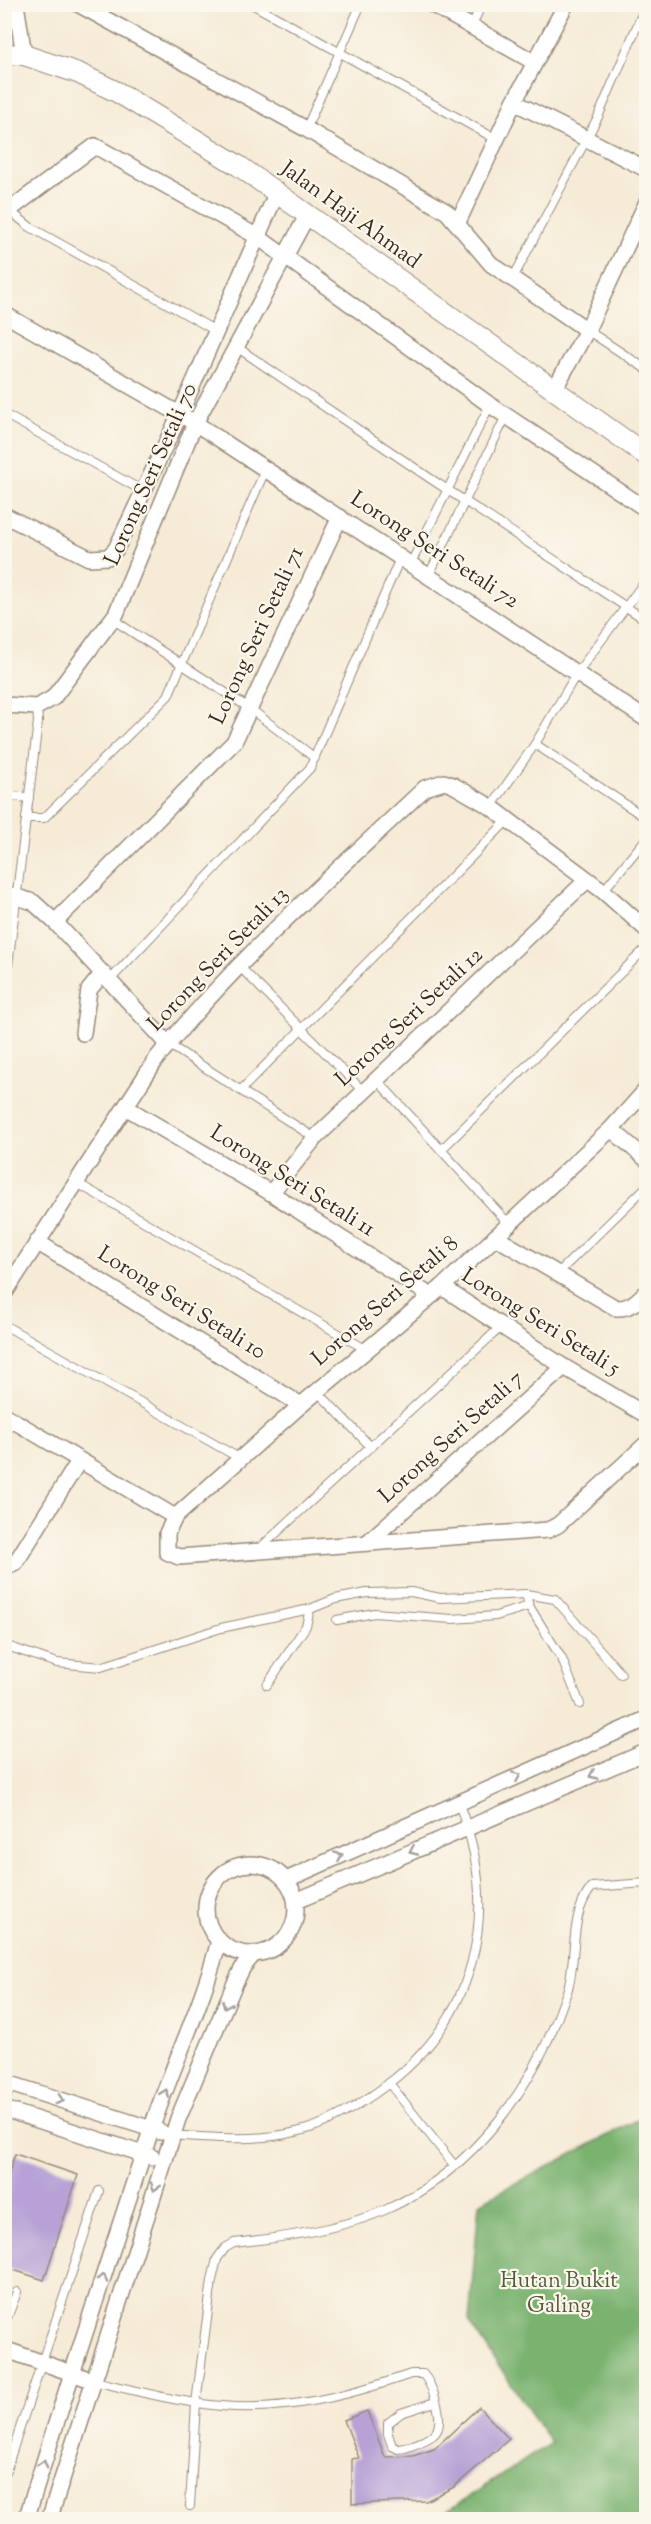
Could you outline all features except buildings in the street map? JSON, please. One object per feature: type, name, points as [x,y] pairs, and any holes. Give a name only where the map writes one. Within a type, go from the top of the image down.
[{"type":"street","points":[[14,55],[16,4]]},
{"type":"street","points":[[78,4],[306,129],[447,212],[458,222],[491,264],[587,330]]},
{"type":"street","points":[[431,4],[534,62]]},
{"type":"street","points":[[458,222],[514,102],[566,4]]},
{"type":"street","name":"Jalan Haji Ahmad","points":[[14,55],[78,73],[117,92],[277,192],[646,455]]},
{"type":"street","points":[[514,102],[646,169]]},
{"type":"street","points":[[7,212],[95,146],[258,237],[490,405],[646,508]]},
{"type":"street","points":[[4,515],[89,558],[97,560],[108,557],[116,549],[180,414],[277,192]]},
{"type":"street","points":[[554,390],[587,330],[646,204]]},
{"type":"street","name":"Lorong Seri Setali 70","points":[[37,707],[53,698],[112,619],[195,423],[238,348],[284,256],[308,214]]},
{"type":"street","name":"Lorong Seri Setali 72","points":[[4,314],[195,423],[646,719]]},
{"type":"street","name":"Lorong Seri Setali 71","points":[[56,922],[234,742],[340,517]]},
{"type":"street","points":[[4,705],[37,707]]},
{"type":"street","name":"Lorong Seri Setali 13","points":[[4,1294],[168,1044],[197,1010],[240,967],[425,789],[444,782],[491,807]]},
{"type":"street","points":[[491,807],[586,881],[603,891],[646,929]]},
{"type":"street","name":"Lorong Seri Setali 12","points":[[271,1193],[315,1138],[364,1092],[378,1082],[586,881]]},
{"type":"street","points":[[11,895],[33,903],[56,922],[168,1044]]},
{"type":"street","points":[[83,1033],[89,990],[106,977]]},
{"type":"street","name":"Lorong Seri Setali 8","points":[[175,1516],[301,1405],[436,1292],[611,1129],[646,1090]]},
{"type":"street","name":"Lorong Seri Setali 11","points":[[127,1108],[436,1292]]},
{"type":"street","points":[[611,1129],[646,1159]]},
{"type":"street","points":[[495,1238],[616,1308],[625,1309],[646,1292]]},
{"type":"street","name":"Lorong Seri Setali 10","points":[[37,1242],[301,1405]]},
{"type":"street","name":"Lorong Seri Setali 5","points":[[436,1292],[503,1325],[564,1367],[646,1414]]},
{"type":"street","name":"Lorong Seri Setali 7","points":[[369,1541],[564,1367]]},
{"type":"street","points":[[7,1423],[175,1516],[167,1533],[167,1552],[179,1557],[369,1541],[548,1530],[558,1525],[646,1444]]},
{"type":"street","points":[[4,1568],[16,1562],[79,1461]]},
{"type":"street","points":[[286,1880],[646,1719]]},
{"type":"street","points":[[296,1901],[646,1752]]},
{"type":"street","points":[[247,1864],[268,1868],[286,1880],[296,1901],[296,1916],[286,1937],[268,1951],[254,1955],[229,1949],[219,1941],[211,1929],[207,1916],[207,1901],[212,1887],[220,1876],[233,1868],[247,1864]]},
{"type":"street","points":[[26,2520],[70,2373],[152,2130],[209,1977],[219,1941]]},
{"type":"street","points":[[49,2520],[172,2135],[235,1983],[243,1967],[254,1955]]},
{"type":"street","points":[[8,2083],[172,2135]]},
{"type":"street","points":[[4,2109],[164,2161]]},
{"type":"street","points":[[4,2349],[94,2381]]},
{"type":"lane","points":[[252,4],[496,139]]},
{"type":"lane","points":[[306,129],[361,4]]},
{"type":"lane","points":[[471,27],[482,4]]},
{"type":"lane","points":[[512,280],[598,117],[646,5]]},
{"type":"lane","points":[[7,212],[216,331]]},
{"type":"lane","points":[[587,330],[646,369]]},
{"type":"lane","points":[[238,348],[646,620]]},
{"type":"lane","points":[[106,977],[310,768],[406,560],[448,489],[490,405]]},
{"type":"lane","points":[[4,414],[143,491]]},
{"type":"lane","points":[[429,575],[506,416]]},
{"type":"lane","points":[[26,818],[45,818],[168,696],[266,468]]},
{"type":"lane","points":[[491,807],[535,744],[577,673],[646,580]]},
{"type":"lane","points":[[112,619],[249,708],[315,758]]},
{"type":"lane","points":[[4,998],[11,895],[29,798],[37,707]]},
{"type":"lane","points":[[535,744],[646,818]]},
{"type":"lane","points":[[4,795],[29,798]]},
{"type":"lane","points":[[241,1090],[508,820]]},
{"type":"lane","points":[[603,891],[646,839]]},
{"type":"lane","points":[[441,1150],[646,948]]},
{"type":"lane","points":[[240,967],[364,1092]]},
{"type":"lane","points":[[168,1044],[315,1138]]},
{"type":"lane","points":[[378,1082],[508,1224]]},
{"type":"lane","points":[[77,1183],[367,1350]]},
{"type":"lane","points":[[557,1274],[646,1187]]},
{"type":"lane","points":[[4,1325],[241,1459]]},
{"type":"lane","points":[[256,1550],[503,1325]]},
{"type":"lane","points":[[317,1392],[371,1447]]},
{"type":"lane","points":[[4,1644],[57,1663],[100,1667],[221,1628],[310,1609],[335,1599],[367,1593],[411,1592],[440,1598],[526,1594],[555,1599],[621,1674]]},
{"type":"lane","points":[[526,1594],[529,1606],[561,1659],[580,1704]]},
{"type":"lane","points":[[336,1620],[374,1613],[452,1619],[496,1616],[529,1606]]},
{"type":"lane","points":[[267,1685],[306,1626],[310,1609]]},
{"type":"lane","points":[[172,2135],[234,2138],[300,2131],[335,2118],[389,2084],[427,2048],[454,2007],[471,1969],[481,1905],[478,1864],[468,1827],[458,1802]]},
{"type":"lane","points":[[189,2506],[196,2403],[212,2280],[217,2259],[225,2248],[234,2243],[307,2231],[370,2216],[415,2193],[454,2165],[491,2132],[529,2081],[568,1989],[580,1909],[585,1895],[592,1887],[607,1884],[646,1883]]},
{"type":"lane","points":[[4,2104],[8,2083]]},
{"type":"lane","points":[[389,2084],[454,2165]]},
{"type":"lane","points":[[5,2476],[40,2362],[99,2191]]},
{"type":"lane","points":[[4,2326],[17,2292]]},
{"type":"lane","points":[[94,2381],[196,2403],[240,2407],[322,2400],[417,2373],[428,2380],[435,2402],[439,2418],[436,2433],[403,2449],[392,2446],[388,2434],[388,2423],[392,2419],[435,2402]]},
{"type":"green space","name":"Hutan Bukit Galing","points":[[646,2115],[646,2519],[414,2519],[444,2513],[551,2443],[469,2321],[479,2203]]}]
